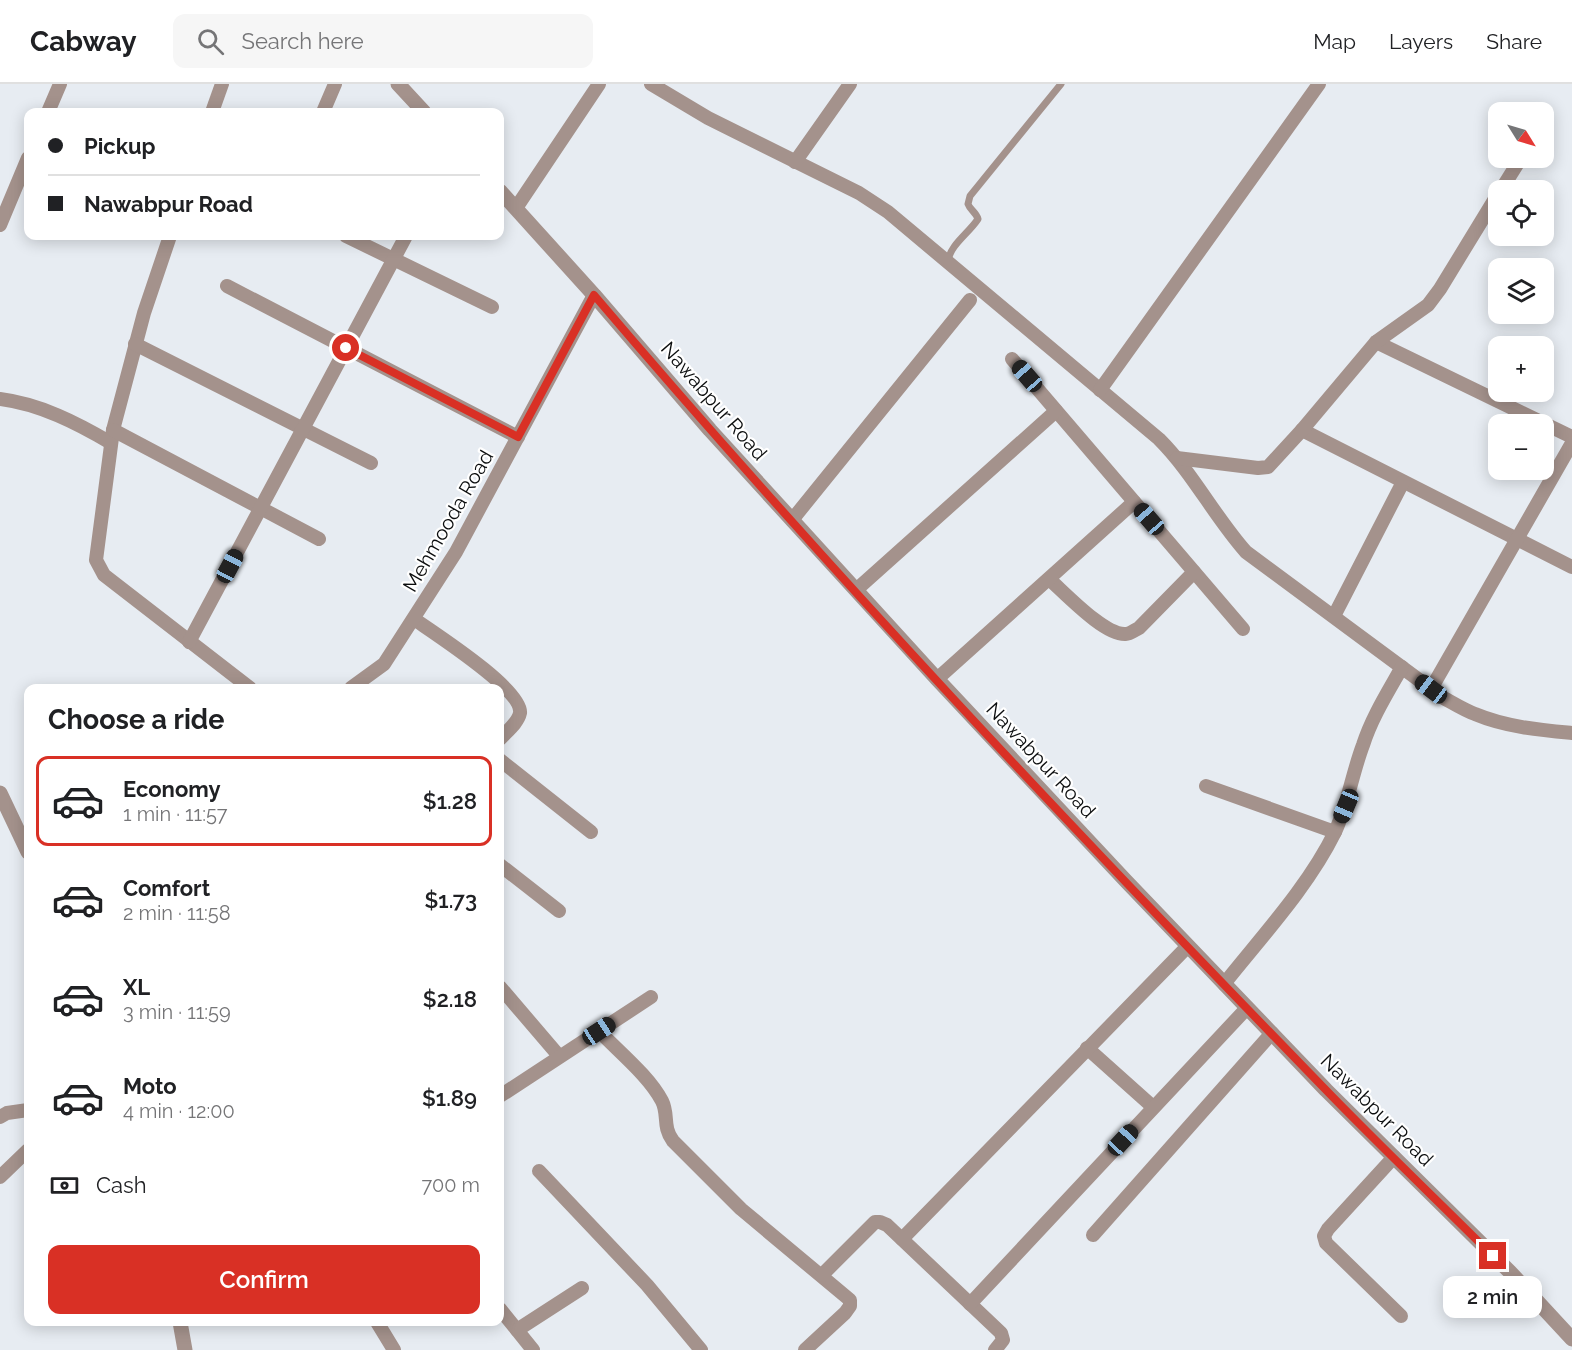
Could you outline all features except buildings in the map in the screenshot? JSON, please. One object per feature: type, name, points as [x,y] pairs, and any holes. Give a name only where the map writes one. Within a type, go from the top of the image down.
[{"type":"street","points":[[50,108],[60,84]]},
{"type":"street","points":[[213,108],[222,84]]},
{"type":"street","points":[[325,108],[335,84]]},
{"type":"street","points":[[398,84],[420,108]]},
{"type":"street","points":[[516,208],[599,84]]},
{"type":"street","points":[[651,84],[708,118],[859,193],[888,212],[1101,390],[1177,458],[1246,552],[1442,697],[1476,715],[1539,730],[1572,734]]},
{"type":"street","points":[[795,162],[850,84]]},
{"type":"street","points":[[1101,390],[1319,84]]},
{"type":"street","points":[[0,225],[24,168]]},
{"type":"street","name":"Nawabpur Road","points":[[504,195],[594,295],[710,430],[937,679],[1247,1008],[1510,1272],[1572,1339]]},
{"type":"street","points":[[1177,458],[1258,468],[1268,467],[1376,342],[1428,305],[1488,211]]},
{"type":"street","points":[[169,240],[135,344],[112,437],[96,560],[105,575],[245,684]]},
{"type":"street","points":[[354,240],[492,307]]},
{"type":"street","points":[[189,642],[404,240]]},
{"type":"street","points":[[227,286],[518,437]]},
{"type":"street","name":"Mehmooda Road","points":[[356,684],[384,664],[456,552],[594,295]]},
{"type":"street","points":[[792,520],[970,300]]},
{"type":"street","points":[[1376,342],[1572,437]]},
{"type":"street","points":[[135,344],[370,463]]},
{"type":"street","points":[[1012,359],[1243,629]]},
{"type":"street","points":[[0,399],[23,403],[53,413],[112,437],[261,508],[319,539]]},
{"type":"street","points":[[856,590],[1056,411]]},
{"type":"street","points":[[1302,430],[1572,567]]},
{"type":"street","points":[[1431,689],[1572,443]]},
{"type":"street","points":[[1334,616],[1403,482]]},
{"type":"street","points":[[937,679],[1134,502]]},
{"type":"street","points":[[1049,579],[1103,626],[1128,634],[1139,628],[1194,572]]},
{"type":"street","points":[[414,619],[501,684]]},
{"type":"street","points":[[1224,984],[1303,884],[1335,832],[1346,806],[1362,745],[1402,667]]},
{"type":"street","points":[[504,687],[518,703],[520,712],[518,720],[504,735]]},
{"type":"street","points":[[504,763],[591,832]]},
{"type":"street","points":[[1206,786],[1335,832]]},
{"type":"street","points":[[0,793],[24,833]]},
{"type":"street","points":[[504,868],[559,911]]},
{"type":"street","points":[[902,1239],[1188,946]]},
{"type":"street","points":[[504,992],[559,1056]]},
{"type":"street","points":[[504,1093],[651,997]]},
{"type":"street","points":[[970,1304],[1247,1008]]},
{"type":"street","points":[[599,1031],[644,1077],[661,1100],[666,1128],[673,1141],[741,1209],[850,1300],[850,1306],[805,1350]]},
{"type":"street","points":[[1094,1235],[1272,1033]]},
{"type":"street","points":[[1087,1048],[1153,1107]]},
{"type":"street","points":[[0,1117],[7,1113],[24,1111]]},
{"type":"street","points":[[0,1177],[24,1154]]},
{"type":"street","points":[[1394,1158],[1324,1236],[1326,1244],[1401,1316]]},
{"type":"street","points":[[539,1171],[647,1285],[701,1350]]},
{"type":"street","points":[[822,1275],[875,1222],[887,1225],[1001,1333],[1003,1340],[995,1350]]},
{"type":"street","points":[[517,1330],[582,1288]]},
{"type":"street","points":[[504,1314],[533,1350]]},
{"type":"street","points":[[181,1326],[185,1350]]},
{"type":"street","points":[[379,1326],[394,1350]]},
{"type":"lane","points":[[948,261],[949,252],[971,230],[978,219],[977,214],[968,204],[970,196],[1061,84]]},
{"type":"route","points":[[346,348],[518,437],[594,295],[710,430],[937,679],[1125,880],[1326,1090],[1493,1256]]}]
